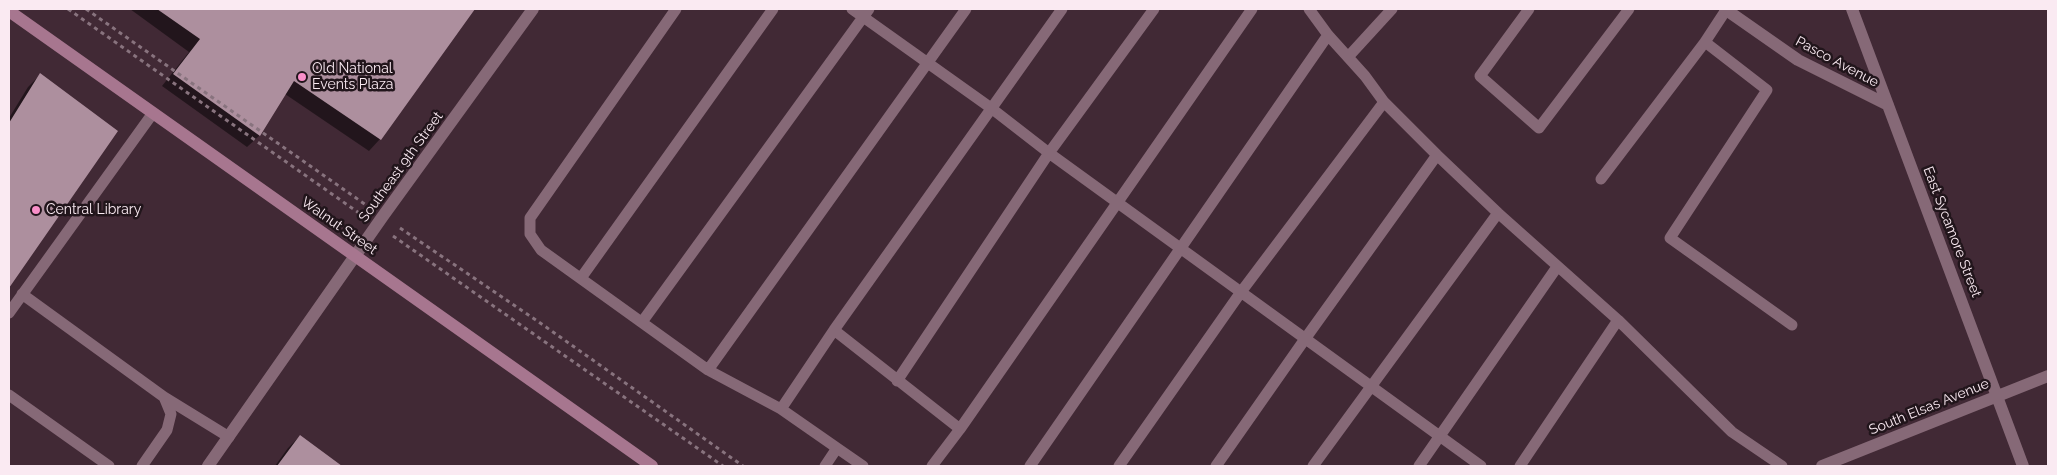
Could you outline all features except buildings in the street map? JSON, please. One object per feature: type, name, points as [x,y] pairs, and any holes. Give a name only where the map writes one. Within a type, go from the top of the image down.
[{"type":"main road","name":"Walnut Street","points":[[9,11],[652,466]]},
{"type":"street","name":"Southeast 9th Street","points":[[208,466],[383,216],[533,9]]},
{"type":"street","name":"Pasco Avenue","points":[[1725,9],[1798,60],[1888,105]]},
{"type":"street","name":"East Sycamore Street","points":[[1852,9],[2023,466]]},
{"type":"street","name":"South Elsas Avenue","points":[[1822,466],[2048,376]]},
{"type":"lane","points":[[676,9],[530,218],[530,234],[541,250],[708,370],[782,409],[863,466]]},
{"type":"lane","points":[[580,278],[773,9]]},
{"type":"lane","points":[[852,9],[866,13],[927,63],[991,108],[1049,153],[1481,466]]},
{"type":"lane","points":[[708,370],[966,9]]},
{"type":"lane","points":[[782,409],[834,330],[1062,9]]},
{"type":"lane","points":[[897,381],[1049,153],[1154,9]]},
{"type":"lane","points":[[932,466],[960,429],[1252,9]]},
{"type":"lane","points":[[1309,9],[1328,35],[1384,102],[1437,155],[1498,213],[1618,320],[1732,432],[1782,466]]},
{"type":"lane","points":[[1348,57],[1392,9]]},
{"type":"lane","points":[[1529,9],[1480,76],[1539,128],[1629,9]]},
{"type":"lane","points":[[1601,180],[1705,42],[1725,9]]},
{"type":"lane","points":[[642,322],[866,13]]},
{"type":"lane","points":[[1030,466],[1328,35]]},
{"type":"lane","points":[[1705,42],[1767,90],[1670,238],[1792,325]]},
{"type":"lane","points":[[1119,466],[1240,292],[1384,102]]},
{"type":"lane","points":[[9,313],[152,113]]},
{"type":"lane","points":[[1216,466],[1437,155]]},
{"type":"lane","points":[[1313,466],[1498,213]]},
{"type":"lane","points":[[1419,466],[1557,266]]},
{"type":"lane","points":[[22,294],[164,397],[229,437]]},
{"type":"lane","points":[[1520,466],[1618,320]]},
{"type":"lane","points":[[834,330],[960,429]]},
{"type":"lane","points":[[9,395],[110,466]]},
{"type":"lane","points":[[142,466],[167,430],[171,414],[164,397]]},
{"type":"lane","points":[[825,466],[837,448]]},
{"type":"path","points":[[86,9],[536,320],[743,466]]},
{"type":"place","name":"Old National Events Plaza","points":[[302,77]]},
{"type":"place","name":"Central Library","points":[[36,210]]}]
